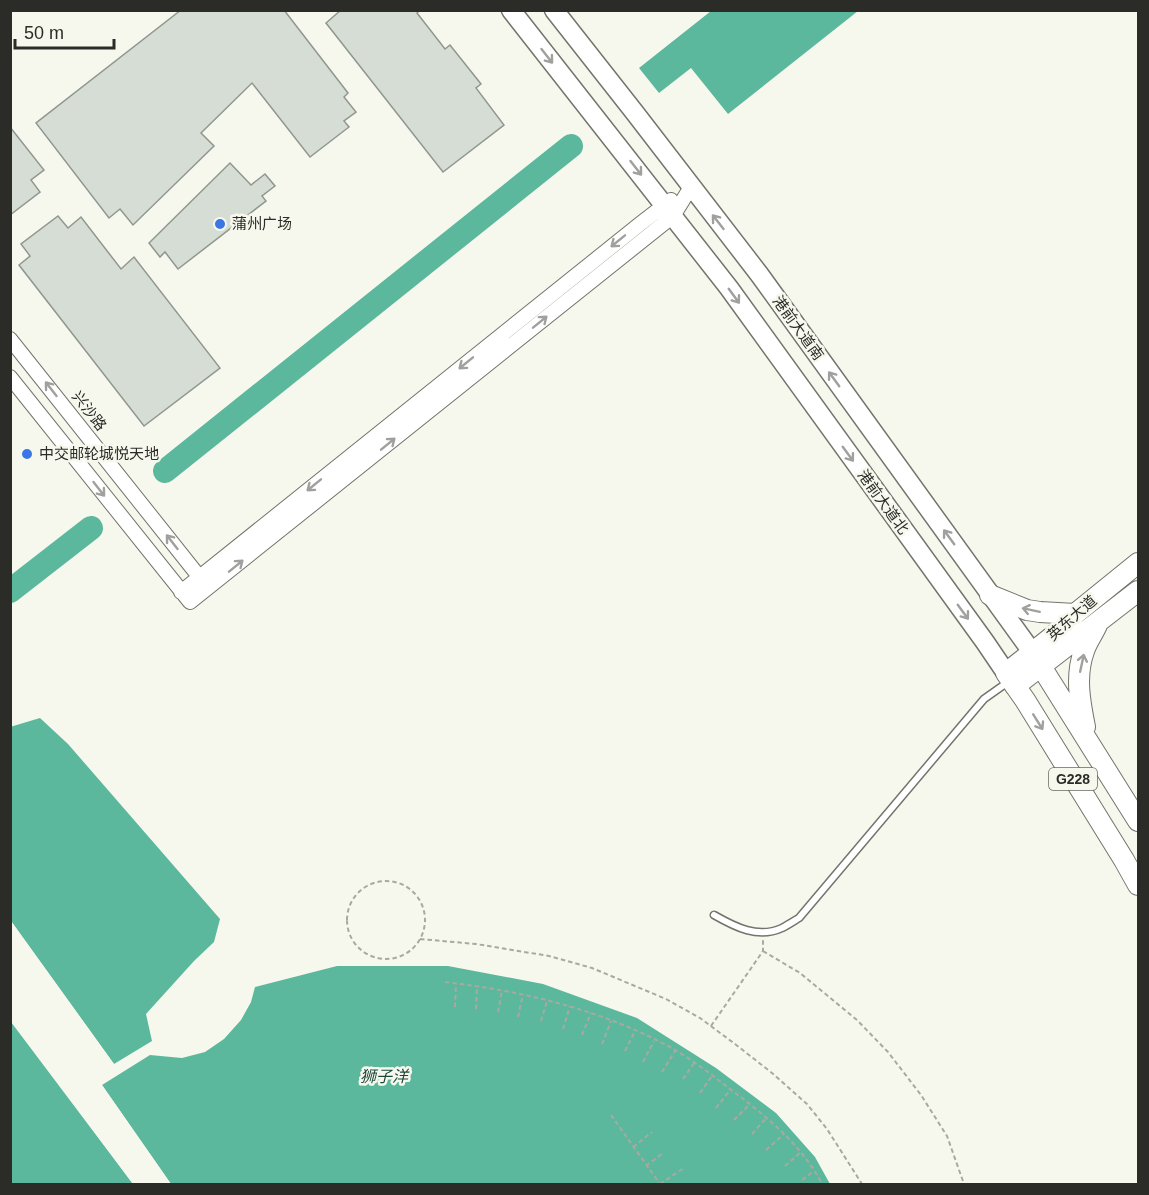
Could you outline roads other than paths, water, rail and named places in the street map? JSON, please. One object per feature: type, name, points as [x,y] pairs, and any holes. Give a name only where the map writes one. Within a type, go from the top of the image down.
[{"type":"highway","name":"英东大道","points":[[1036,659],[1075,614],[1138,563]]},
{"type":"highway","name":"英东大道","points":[[1010,680],[1036,659],[1100,619],[1138,591]]},
{"type":"highway","points":[[990,595],[1027,610],[1075,614]]},
{"type":"highway","points":[[1088,741],[1080,701],[1080,670],[1084,651],[1100,619]]},
{"type":"highway","name":"G228","points":[[1036,659],[1138,821]]},
{"type":"highway","name":"港前大道北","points":[[1010,680],[1074,779],[1138,885]]},
{"type":"highway","points":[[1074,779],[1103,764]]},
{"type":"main road","name":"港前大道北","points":[[511,10],[729,288],[1010,680]]},
{"type":"main road","name":"港前大道南","points":[[554,10],[759,274],[1036,659]]},
{"type":"main road","points":[[937,577],[964,558]]},
{"type":"street","points":[[10,377],[186,597],[668,210],[692,188]]},
{"type":"street","name":"兴沙路","points":[[10,339],[204,583]]},
{"type":"lane","points":[[714,915],[742,928],[760,933],[781,928],[799,918],[984,699],[1010,680]]},
{"type":"water","points":[[711,11],[858,11],[728,114],[691,68],[659,93],[639,68]]},
{"type":"water","points":[[40,718],[68,744],[220,919],[214,942],[146,1014],[152,1041],[114,1064],[11,921],[10,727]]},
{"type":"water","name":"狮子洋","points":[[337,966],[448,966],[543,984],[637,1018],[716,1068],[776,1113],[815,1157],[830,1184],[171,1184],[102,1085],[150,1055],[182,1058],[205,1052],[224,1039],[241,1020],[251,1002],[255,987]]},
{"type":"water","points":[[11,1022],[133,1184],[11,1184]]},
{"type":"waterway","points":[[165,471],[571,146]]},
{"type":"waterway","points":[[10,591],[91,528]]},
{"type":"place","name":"蒲州广场","points":[[220,224]]},
{"type":"place","name":"中交邮轮城悦天地","points":[[27,454]]}]
